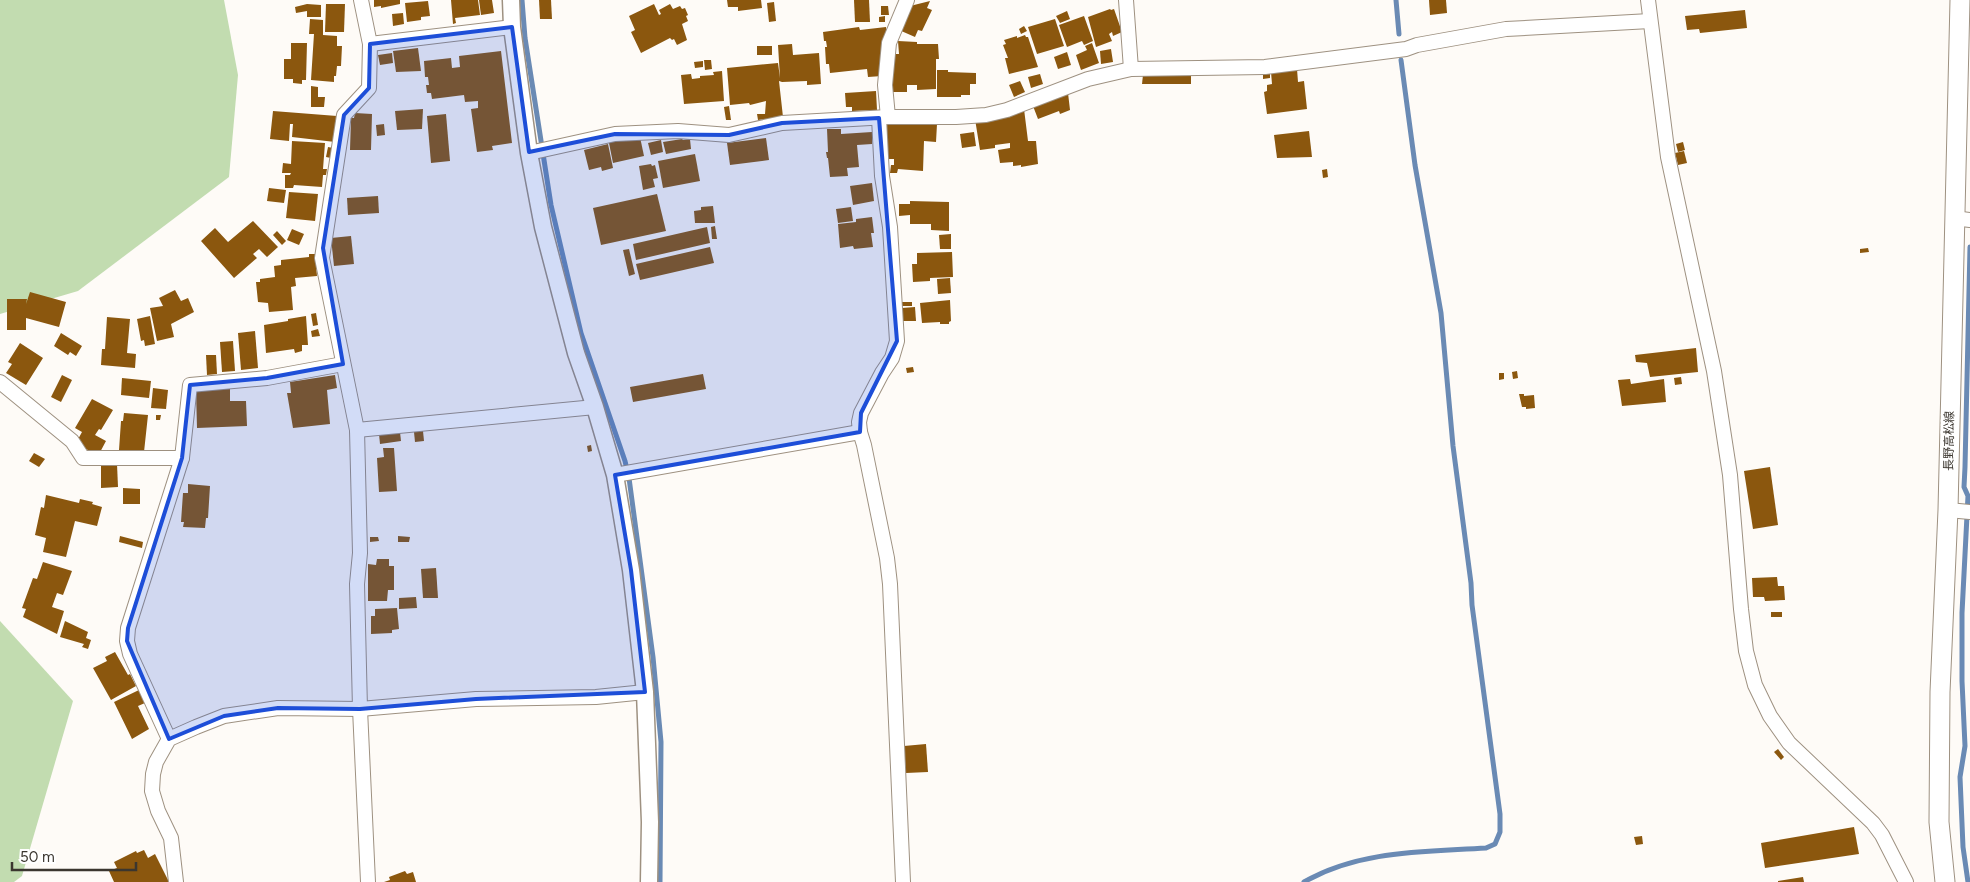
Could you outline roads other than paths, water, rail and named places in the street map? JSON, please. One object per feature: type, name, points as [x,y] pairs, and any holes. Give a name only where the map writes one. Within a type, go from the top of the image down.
[{"type":"main road","name":"長野高松線","points":[[1945,882],[1939,822],[1940,692],[1959,511],[1962,219],[1960,0]]},
{"type":"street","points":[[361,0],[370,44],[369,88],[344,115],[322,258],[357,430],[360,552],[357,584],[360,709],[368,882]]},
{"type":"street","points":[[511,0],[512,27],[538,151],[543,227],[560,299],[595,408],[623,474],[631,570],[645,692],[650,822],[648,882]]},
{"type":"street","points":[[903,882],[890,584],[885,549],[859,422],[861,413],[892,358],[897,341],[890,227],[882,176],[885,85],[889,43],[907,0]]},
{"type":"street","points":[[1126,0],[1131,69]]},
{"type":"street","points":[[1648,0],[1668,157],[1714,371],[1726,447],[1746,651],[1755,685],[1770,716],[1789,743],[1873,823],[1882,835],[1906,882]]},
{"type":"street","points":[[538,151],[615,134],[678,131],[729,135],[782,123],[956,117],[986,114],[1007,110],[1088,79],[1131,69],[1265,67],[1406,49],[1416,45],[1506,29],[1650,21]]},
{"type":"street","points":[[370,44],[512,27]]},
{"type":"street","points":[[170,739],[130,654],[127,641],[128,628],[182,458],[190,386],[267,378],[343,364]]},
{"type":"street","points":[[0,382],[72,441],[82,458],[182,458]]},
{"type":"street","points":[[357,430],[595,408]]},
{"type":"street","points":[[623,474],[860,432]]},
{"type":"street","points":[[176,882],[171,838],[158,811],[152,791],[156,762],[170,739],[224,716],[278,708],[360,709],[476,699],[596,697],[645,692]]},
{"type":"waterway","points":[[522,0],[525,38],[551,205],[581,333],[625,461],[629,478],[653,657],[661,742],[660,882]]},
{"type":"waterway","points":[[1396,0],[1399,34]]},
{"type":"waterway","points":[[1304,882],[1325,872],[1370,858],[1416,852],[1486,848],[1495,844],[1500,832],[1500,814],[1453,446],[1441,313],[1415,165],[1401,60]]},
{"type":"waterway","points":[[1968,882],[1963,847],[1960,777],[1965,746],[1962,681],[1962,613],[1968,496],[1964,487],[1970,247]]}]
